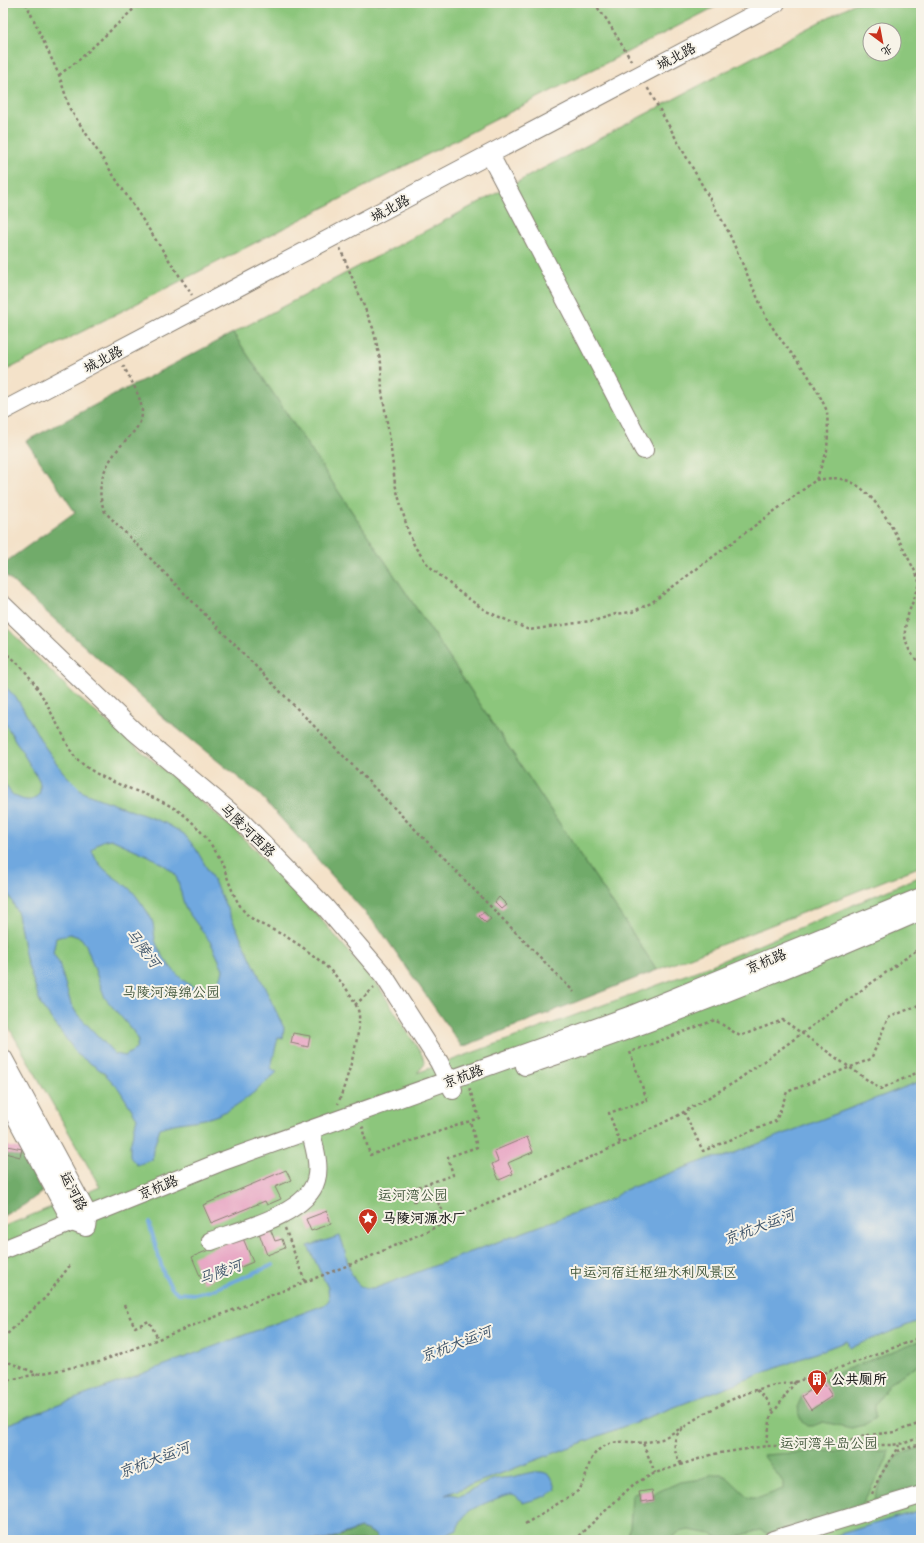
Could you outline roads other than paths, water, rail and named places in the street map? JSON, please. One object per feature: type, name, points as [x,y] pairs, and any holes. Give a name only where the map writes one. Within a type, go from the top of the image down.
[{"type":"street","name":"城北路","points":[[3,411],[776,3]]},
{"type":"street","points":[[490,154],[644,450]]},
{"type":"street","name":"马陵河西路","points":[[3,605],[134,731],[242,822],[325,907],[384,976],[439,1062],[457,1085]]},
{"type":"street","name":"京杭路","points":[[3,1250],[457,1085],[732,975],[921,896]]},
{"type":"street","name":"京杭路","points":[[3,1263],[82,1221],[223,1161],[332,1122],[569,1051],[699,1004],[791,967],[921,911]]},
{"type":"street","name":"运河路","points":[[3,1058],[82,1221]]},
{"type":"street","name":"运河路","points":[[3,1093],[82,1221]]},
{"type":"street","points":[[211,1241],[280,1215],[307,1197],[313,1189],[317,1178],[317,1162],[312,1137]]},
{"type":"street","points":[[773,1540],[921,1495]]},
{"type":"water","points":[[3,684],[18,700],[43,744],[63,772],[84,793],[165,823],[184,834],[196,849],[214,881],[284,1028],[283,1038],[278,1037],[271,1068],[277,1072],[274,1075],[244,1100],[227,1111],[209,1118],[172,1124],[160,1128],[153,1150],[152,1160],[137,1165],[130,1157],[130,1145],[137,1118],[119,1089],[103,1072],[78,1055],[41,1005],[26,959],[18,914],[3,882],[3,781],[12,794],[23,800],[29,800],[37,797],[40,787],[39,780],[3,720]],"holes":[[[111,839],[149,856],[167,867],[175,874],[185,908],[211,943],[223,969],[220,979],[212,986],[204,989],[196,988],[188,984],[173,970],[156,944],[154,926],[143,905],[132,891],[107,872],[96,859],[92,851],[94,848],[100,842]],[[70,934],[81,938],[86,945],[105,998],[133,1031],[138,1041],[136,1049],[125,1056],[115,1054],[77,1014],[71,1004],[59,963],[53,953],[56,938]]]},
{"type":"water","name":"京杭大运河","points":[[921,1081],[921,1320],[849,1348],[847,1341],[445,1495],[451,1494],[460,1496],[492,1480],[533,1472],[545,1473],[550,1476],[554,1482],[556,1490],[546,1496],[523,1503],[513,1494],[491,1501],[471,1510],[462,1519],[457,1530],[436,1540],[378,1540],[373,1533],[360,1528],[326,1540],[3,1540],[3,1426],[324,1305],[329,1300],[328,1288],[308,1246],[340,1236],[350,1270],[354,1278],[358,1284],[365,1288],[373,1289],[614,1198],[622,1191],[711,1158],[724,1157]]},
{"type":"water","points":[[921,1510],[921,1540],[820,1540]]},
{"type":"waterway","name":"马陵河","points":[[149,1223],[164,1275],[172,1288],[178,1293],[195,1294],[210,1291],[273,1265]]},
{"type":"place","name":"马陵河源水厂","points":[[368,1235]]},
{"type":"place","name":"公共厕所","points":[[817,1396]]},
{"type":"park label","name":"马陵河海绵公园","points":[[171,992]]},
{"type":"park label","name":"运河湾公园","points":[[413,1195]]},
{"type":"park label","name":"中运河宿迁枢纽水利风景区","points":[[653,1272]]},
{"type":"park label","name":"运河湾半岛公园","points":[[829,1443]]}]
